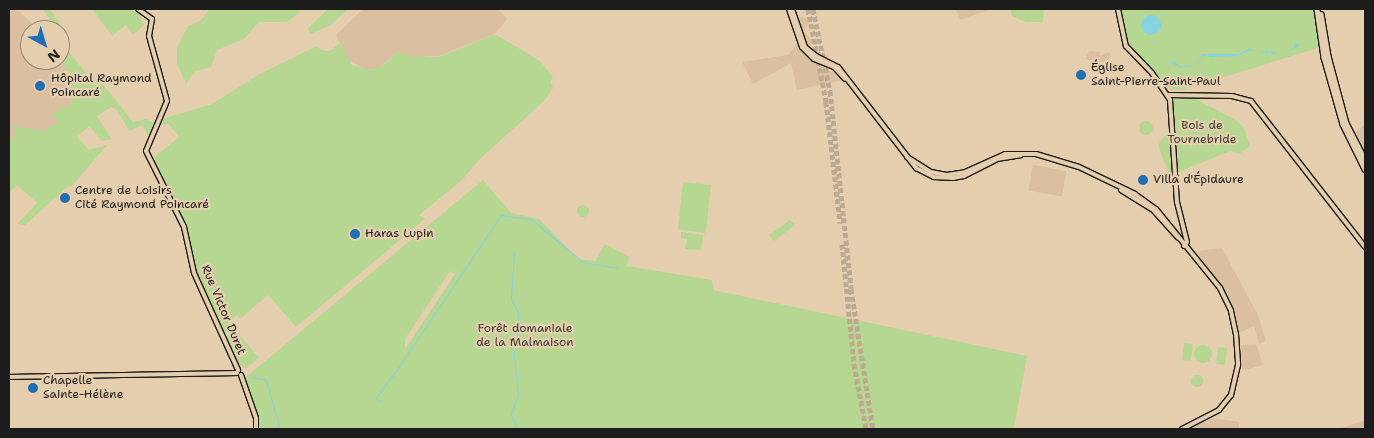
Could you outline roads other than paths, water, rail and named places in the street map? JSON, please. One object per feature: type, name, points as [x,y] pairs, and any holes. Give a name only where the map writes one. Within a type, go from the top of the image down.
[{"type":"main road","points":[[1319,9],[1328,56],[1346,123],[1365,160]]},
{"type":"main road","points":[[1319,9],[1324,57],[1343,124],[1365,170]]},
{"type":"street","name":"Rue Victor Duret","points":[[138,9],[152,19],[149,36],[167,104],[146,147],[163,188],[184,227],[198,284],[239,373],[256,418],[256,429]]},
{"type":"street","points":[[791,9],[798,42],[804,50],[814,58],[834,67],[849,82],[907,157],[931,172],[947,175],[965,172],[992,158],[1013,152],[1060,160],[1141,198],[1165,218],[1184,246],[1216,283],[1228,304],[1236,334],[1238,365],[1236,385],[1224,406],[1182,429]]},
{"type":"street","points":[[1118,9],[1126,46],[1168,95],[1177,202],[1186,242],[1184,246]]},
{"type":"street","points":[[1168,95],[1245,98],[1258,107],[1365,247]]},
{"type":"street","points":[[9,377],[239,373]]},
{"type":"water","points":[[1147,15],[1155,15],[1161,21],[1161,29],[1155,35],[1147,35],[1141,29],[1141,21]]},
{"type":"water","points":[[1296,43],[1299,45],[1295,48],[1276,54],[1293,48]]},
{"type":"water","points":[[1250,48],[1257,55],[1251,50],[1237,56],[1210,57],[1207,55],[1201,57],[1200,61],[1192,66],[1181,68],[1172,63],[1166,65],[1174,61],[1181,67],[1193,65],[1200,60],[1201,54],[1239,54]]},
{"type":"water","points":[[1264,51],[1276,54],[1264,52],[1257,55]]},
{"type":"waterway","points":[[396,371],[501,215],[531,219],[583,262],[617,268]]},
{"type":"waterway","points":[[514,252],[511,299],[518,312]]},
{"type":"waterway","points":[[518,315],[514,355],[518,394],[511,415],[518,429]]},
{"type":"waterway","points":[[382,402],[376,398],[395,372]]},
{"type":"waterway","points":[[252,377],[266,380],[280,429]]},
{"type":"tunnel","points":[[808,9],[826,102],[840,223]]},
{"type":"tunnel","points":[[813,9],[830,91],[851,289],[873,429]]},
{"type":"tunnel","points":[[842,244],[854,364],[866,429]]},
{"type":"place","name":"Église Saint-Pierre-Saint-Paul","points":[[1081,75]]},
{"type":"place","name":"Hôpital Raymond Poincaré","points":[[40,86]]},
{"type":"place","name":"Villa d'Épidaure","points":[[1143,180]]},
{"type":"place","name":"Centre de Loisirs Cité Raymond Poincaré","points":[[65,198]]},
{"type":"place","name":"Haras Lupin","points":[[355,234]]},
{"type":"place","name":"Chapelle Sainte-Hélène","points":[[33,388]]},
{"type":"park label","name":"Bois de Tournebride","points":[[1202,133]]},
{"type":"park label","name":"Forêt domaniale de la Malmaison","points":[[525,336]]}]
